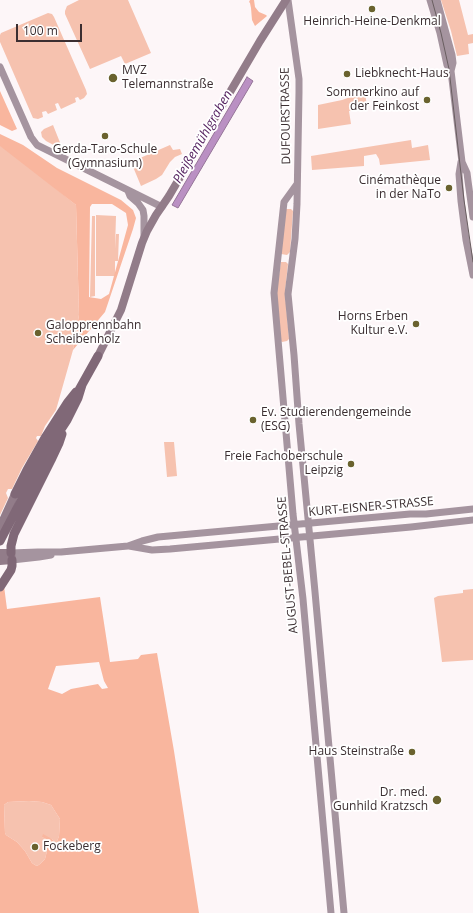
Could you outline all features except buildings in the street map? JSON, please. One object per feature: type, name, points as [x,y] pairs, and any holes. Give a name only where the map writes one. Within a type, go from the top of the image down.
[{"type":"highway","points":[[0,541],[50,446],[69,406],[98,356]]},
{"type":"highway","points":[[50,446],[78,398],[82,385]]},
{"type":"highway","points":[[15,494],[45,438],[68,402],[82,385]]},
{"type":"highway","points":[[0,587],[11,570],[11,546],[14,534],[55,452],[66,420]]},
{"type":"main road","points":[[98,356],[121,310],[144,237],[154,218],[169,196],[287,0]]},
{"type":"main road","name":"DUFOURSTRASSE","points":[[287,0],[299,79],[297,184]]},
{"type":"main road","points":[[430,0],[440,33],[447,65],[451,71]]},
{"type":"main road","points":[[437,0],[452,55],[453,63],[451,71],[462,162],[467,173],[473,217]]},
{"type":"main road","points":[[0,67],[36,145],[162,207]]},
{"type":"main road","points":[[462,162],[459,174],[461,201],[466,240],[473,275]]},
{"type":"main road","name":"AUGUST-BEBEL-STRASSE","points":[[297,184],[295,239],[288,294],[298,420],[344,913]]},
{"type":"main road","name":"AUGUST-BEBEL-STRASSE","points":[[297,184],[284,202],[274,293],[332,913]]},
{"type":"main road","points":[[128,190],[130,196],[140,205],[143,212],[144,237]]},
{"type":"main road","points":[[0,527],[15,494]]},
{"type":"main road","name":"KURT-EISNER-STRASSE","points":[[12,557],[38,552],[61,552],[128,546],[158,537],[473,509]]},
{"type":"main road","name":"KURT-EISNER-STRASSE","points":[[128,546],[160,550],[473,520]]},
{"type":"main road","points":[[0,553],[12,557]]},
{"type":"main road","points":[[0,562],[12,557]]},
{"type":"shaded area","points":[[79,0],[128,0],[151,53],[125,64],[121,56],[90,69],[65,14],[67,6]]},
{"type":"shaded area","points":[[250,0],[254,0],[255,7],[259,12],[267,16],[255,26],[252,20]]},
{"type":"shaded area","points":[[441,0],[459,0],[468,35],[473,34],[473,43],[468,44],[469,54],[457,56]]},
{"type":"shaded area","points":[[48,13],[52,14],[54,17],[87,94],[80,100],[78,97],[75,98],[76,102],[61,109],[58,103],[55,104],[57,110],[48,114],[46,111],[42,112],[43,117],[38,119],[33,118],[0,42],[0,35],[1,33]]},
{"type":"shaded area","points":[[247,77],[253,81],[178,208],[172,205]]},
{"type":"shaded area","points":[[0,91],[17,129],[12,131],[0,125]]},
{"type":"shaded area","points":[[365,92],[367,107],[349,111],[351,124],[318,129],[318,105],[342,100]]},
{"type":"shaded area","points":[[53,125],[63,150],[46,141],[42,137],[41,132]]},
{"type":"shaded area","points":[[0,134],[23,145],[57,168],[121,200],[133,210],[136,218],[105,312],[73,350],[79,315],[76,205],[0,146]],"holes":[[[92,204],[112,204],[126,213],[128,225],[109,294],[101,299],[89,297],[90,207]]]},
{"type":"shaded area","points":[[411,140],[412,148],[428,145],[430,160],[380,165],[376,154],[364,156],[364,166],[312,170],[311,156]]},
{"type":"shaded area","name":"Galopprennbahn Scheibenholz","points":[[0,145],[76,205],[79,315],[73,350],[56,410],[45,426],[41,436],[37,436],[36,438],[38,441],[22,468],[12,489],[8,489],[6,493],[8,498],[0,515]]},
{"type":"shaded area","points":[[170,145],[173,150],[180,149],[182,154],[175,157],[170,162],[162,175],[141,186],[131,162]]},
{"type":"shaded area","points":[[286,209],[291,209],[293,211],[290,252],[287,255],[281,254]]},
{"type":"shaded area","points":[[96,215],[116,216],[115,249],[116,234],[119,234],[118,261],[115,261],[115,276],[96,276]]},
{"type":"shaded area","points":[[92,216],[95,216],[95,296],[90,297]]},
{"type":"shaded area","points":[[281,262],[286,262],[288,264],[285,292],[289,339],[282,342],[276,294]]},
{"type":"shaded area","points":[[164,442],[174,442],[177,476],[167,477]]},
{"type":"shaded area","points":[[4,586],[7,609],[100,597],[110,662],[138,659],[141,655],[157,653],[199,913],[0,913],[0,592]],"holes":[[[99,662],[104,681],[108,688],[102,689],[98,684],[71,689],[62,694],[48,689],[56,666]],[[8,802],[42,802],[51,805],[60,819],[59,836],[56,844],[52,839],[43,834],[42,837],[46,839],[47,851],[45,859],[37,866],[32,863],[25,851],[17,842],[5,833],[4,805]]]},
{"type":"shaded area","points":[[473,589],[473,660],[442,662],[434,598],[438,596],[463,593],[463,590]]},
{"type":"shaded area","points":[[8,802],[42,802],[51,805],[60,819],[59,836],[56,844],[52,839],[42,837],[46,839],[47,851],[45,859],[37,866],[32,863],[25,851],[17,842],[5,833],[4,805]]},
{"type":"tram line","points":[[432,0],[449,69],[464,200],[473,262]]},
{"type":"place","name":"Heinrich-Heine-Denkmal","points":[[372,9]]},
{"type":"place","name":"Liebknecht-Haus","points":[[347,74]]},
{"type":"place","name":"MVZ Telemannstraße","points":[[113,78]]},
{"type":"place","name":"Sommerkino auf der Feinkost","points":[[427,100]]},
{"type":"place","name":"Gerda-Taro-Schule (Gymnasium)","points":[[105,136]]},
{"type":"place","name":"Cinémathèque in der NaTo","points":[[449,188]]},
{"type":"place","name":"Horns Erben Kultur e.V.","points":[[416,324]]},
{"type":"place","name":"Galopprennbahn Scheibenholz","points":[[38,333]]},
{"type":"place","name":"Ev. Studierendengemeinde (ESG)","points":[[253,420]]},
{"type":"place","name":"Freie Fachoberschule Leipzig","points":[[351,464]]},
{"type":"place","name":"Haus Steinstraße","points":[[412,752]]},
{"type":"place","name":"Dr. med. Gunhild Kratzsch","points":[[437,800]]},
{"type":"place","name":"Fockeberg","points":[[35,847]]},
{"type":"water label","name":"Pleißemühlgraben","points":[[203,137]]}]
